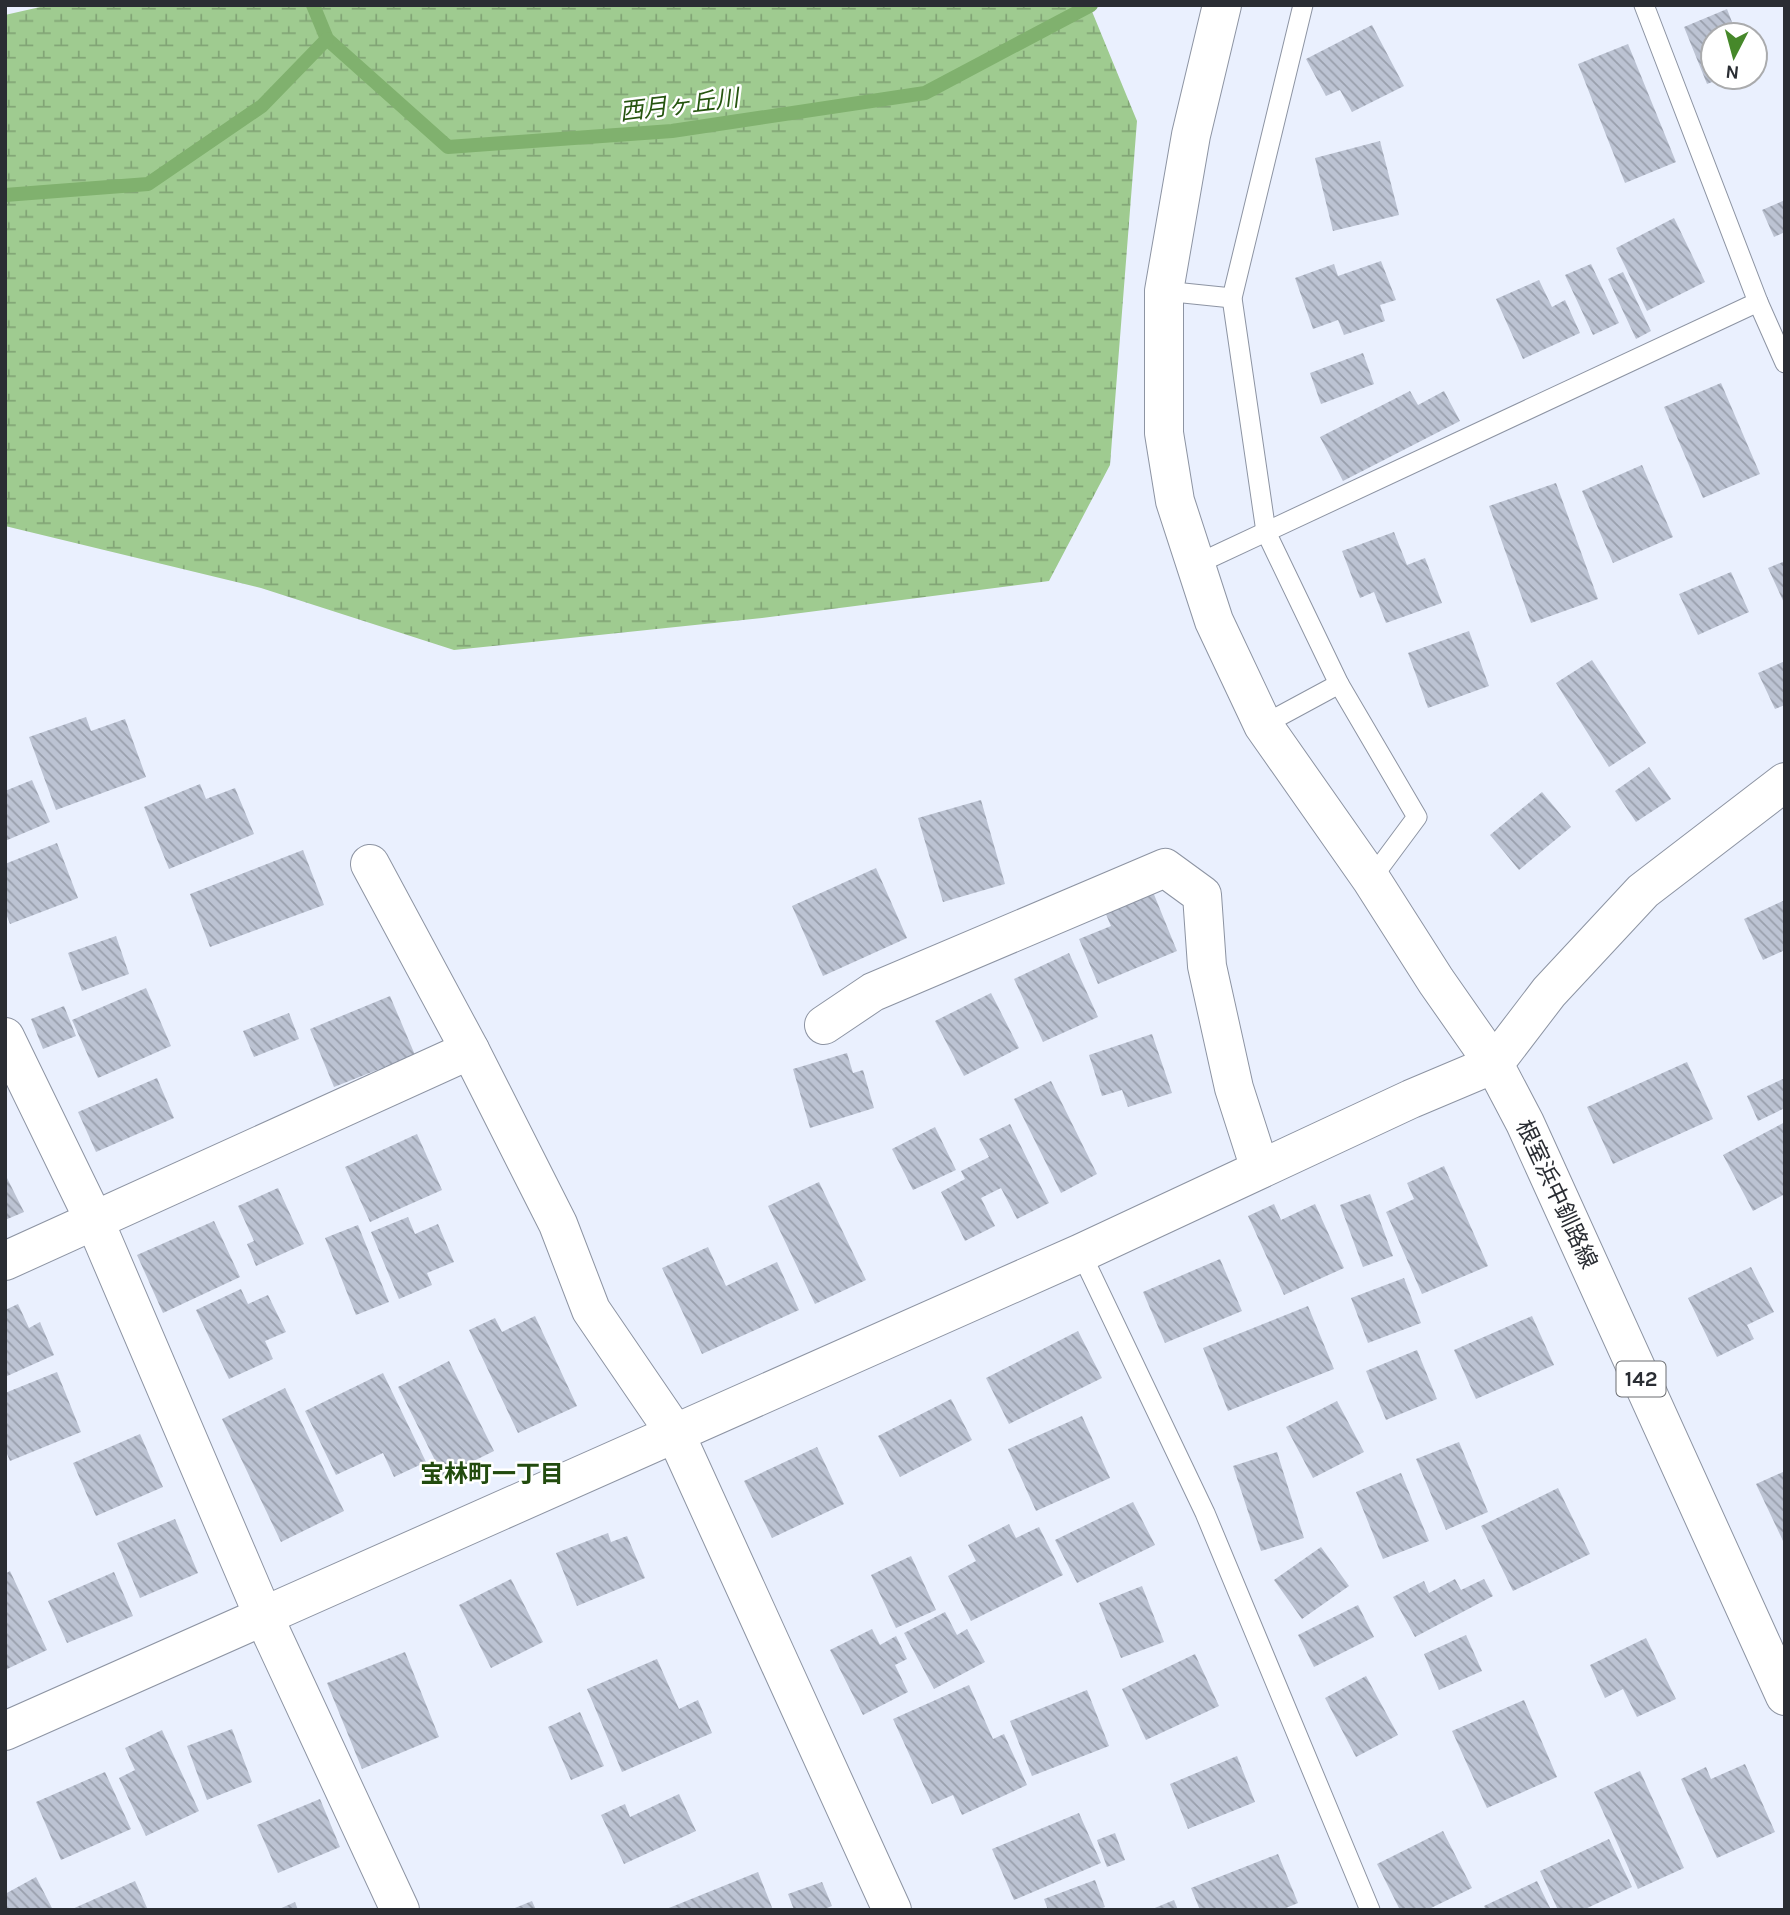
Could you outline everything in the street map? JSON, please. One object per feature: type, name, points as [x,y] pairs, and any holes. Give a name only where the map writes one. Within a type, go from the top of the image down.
[{"type":"street","name":"根室浜中釧路線","points":[[1222,5],[1191,135],[1164,290],[1164,433],[1175,501],[1195,565],[1214,621],[1263,725],[1371,879],[1494,1065],[1525,1123],[1785,1696]]},
{"type":"street","points":[[5,1731],[1082,1253],[1411,1099],[1494,1065],[1549,992],[1643,891],[1785,782]]},
{"type":"street","points":[[370,864],[470,1049],[558,1224],[591,1310],[675,1433],[892,1910]]},
{"type":"street","points":[[824,1025],[873,992],[1165,868],[1202,895],[1207,966],[1234,1088],[1260,1170]]},
{"type":"street","points":[[5,1037],[95,1222],[263,1615],[400,1910]]},
{"type":"street","points":[[5,1261],[470,1049]]},
{"type":"lane","points":[[1303,5],[1232,298],[1266,532],[1339,684],[1417,817],[1371,879]]},
{"type":"lane","points":[[1644,5],[1758,302],[1785,363]]},
{"type":"lane","points":[[1164,290],[1232,298]]},
{"type":"lane","points":[[1195,565],[1758,302]]},
{"type":"lane","points":[[1263,725],[1339,684]]},
{"type":"lane","points":[[1082,1253],[1205,1513],[1370,1910]]},
{"type":"green space","points":[[49,5],[1064,5],[1091,9],[1137,121],[1110,465],[1049,581],[762,618],[454,650],[261,588],[5,526],[5,15]]},
{"type":"building","points":[[1727,9],[1732,21],[1699,21],[1699,64],[1684,27]]},
{"type":"building","points":[[1372,25],[1404,86],[1352,112],[1340,90],[1326,96],[1306,59]]},
{"type":"building","points":[[1628,44],[1676,162],[1625,183],[1578,64]]},
{"type":"building","points":[[1380,141],[1399,215],[1333,231],[1315,158]]},
{"type":"building","points":[[1785,200],[1785,232],[1774,237],[1762,210]]},
{"type":"building","points":[[1674,218],[1705,282],[1647,311],[1616,248]]},
{"type":"building","points":[[1381,261],[1396,300],[1380,305],[1385,321],[1344,335],[1338,320],[1313,329],[1295,278],[1334,264],[1338,276]]},
{"type":"building","points":[[1591,264],[1619,323],[1593,335],[1565,275]]},
{"type":"building","points":[[1623,272],[1651,331],[1636,339],[1608,279]]},
{"type":"building","points":[[1539,280],[1552,307],[1565,300],[1580,333],[1523,359],[1496,299]]},
{"type":"building","points":[[1363,353],[1374,384],[1321,404],[1310,373]]},
{"type":"building","points":[[1721,383],[1760,474],[1703,498],[1664,407]]},
{"type":"building","points":[[1410,391],[1418,405],[1444,391],[1460,421],[1343,481],[1320,437]]},
{"type":"building","points":[[1642,465],[1673,537],[1613,563],[1582,491]]},
{"type":"building","points":[[1556,483],[1598,599],[1531,623],[1489,506]]},
{"type":"building","points":[[1394,532],[1407,565],[1425,558],[1442,603],[1386,623],[1374,592],[1360,598],[1342,551]]},
{"type":"building","points":[[1785,561],[1785,605],[1768,568]]},
{"type":"building","points":[[1731,572],[1749,612],[1698,635],[1679,594]]},
{"type":"building","points":[[1469,631],[1489,686],[1428,708],[1408,653]]},
{"type":"building","points":[[1592,660],[1646,743],[1609,767],[1556,683]]},
{"type":"building","points":[[1785,661],[1785,705],[1775,709],[1758,673]]},
{"type":"building","points":[[86,717],[91,731],[125,719],[146,777],[56,810],[29,737]]},
{"type":"building","points":[[1649,767],[1671,799],[1636,822],[1615,791]]},
{"type":"building","points":[[32,780],[50,822],[5,841],[5,791]]},
{"type":"building","points":[[200,784],[206,799],[235,788],[254,834],[169,869],[144,807]]},
{"type":"building","points":[[1542,792],[1571,827],[1519,870],[1490,835]]},
{"type":"building","points":[[981,800],[1005,884],[943,902],[918,818]]},
{"type":"building","points":[[57,843],[78,898],[10,924],[5,911],[5,864]]},
{"type":"building","points":[[303,850],[324,905],[210,947],[190,894]]},
{"type":"building","points":[[876,868],[907,938],[823,976],[792,906]]},
{"type":"building","points":[[1153,892],[1177,951],[1098,984],[1079,939],[1111,926],[1105,912]]},
{"type":"building","points":[[1785,900],[1785,950],[1763,960],[1744,919]]},
{"type":"building","points":[[116,936],[129,974],[82,991],[68,953]]},
{"type":"building","points":[[1069,953],[1098,1017],[1043,1042],[1014,979]]},
{"type":"building","points":[[146,988],[171,1046],[98,1078],[72,1020]]},
{"type":"building","points":[[991,993],[1019,1048],[964,1076],[935,1021]]},
{"type":"building","points":[[390,996],[415,1055],[334,1087],[310,1029]]},
{"type":"building","points":[[64,1006],[76,1036],[43,1049],[31,1019]]},
{"type":"building","points":[[289,1013],[299,1039],[254,1057],[243,1031]]},
{"type":"building","points":[[1152,1034],[1172,1093],[1128,1107],[1122,1090],[1102,1096],[1089,1055]]},
{"type":"building","points":[[847,1053],[853,1073],[863,1070],[874,1108],[810,1128],[793,1069]]},
{"type":"building","points":[[1687,1062],[1713,1119],[1613,1164],[1587,1107]]},
{"type":"building","points":[[157,1078],[174,1118],[96,1152],[78,1112]]},
{"type":"building","points":[[1785,1078],[1785,1108],[1758,1121],[1747,1096]]},
{"type":"building","points":[[1051,1081],[1097,1174],[1061,1193],[1014,1099]]},
{"type":"building","points":[[1785,1122],[1785,1194],[1753,1211],[1723,1155]]},
{"type":"building","points":[[1010,1124],[1049,1203],[1017,1219],[1001,1188],[981,1198],[995,1226],[965,1241],[941,1192],[965,1179],[961,1171],[989,1157],[979,1139]]},
{"type":"building","points":[[935,1127],[956,1170],[913,1190],[892,1149]]},
{"type":"building","points":[[417,1134],[442,1190],[370,1222],[345,1167]]},
{"type":"building","points":[[1444,1166],[1488,1266],[1422,1294],[1386,1212],[1414,1199],[1407,1183]]},
{"type":"building","points":[[5,1174],[24,1212],[5,1220]]},
{"type":"building","points":[[819,1182],[866,1280],[815,1304],[768,1206]]},
{"type":"building","points":[[278,1188],[304,1244],[256,1266],[247,1244],[254,1241],[238,1206]]},
{"type":"building","points":[[1370,1194],[1393,1256],[1363,1267],[1340,1205]]},
{"type":"building","points":[[1274,1204],[1281,1220],[1315,1204],[1344,1268],[1284,1295],[1248,1216]]},
{"type":"building","points":[[408,1217],[415,1234],[438,1224],[454,1262],[427,1273],[432,1285],[399,1299],[371,1232]]},
{"type":"building","points":[[214,1221],[240,1277],[163,1313],[137,1255]]},
{"type":"building","points":[[358,1225],[389,1302],[356,1315],[325,1238]]},
{"type":"building","points":[[708,1247],[726,1286],[777,1262],[799,1310],[702,1354],[662,1268]]},
{"type":"building","points":[[1220,1259],[1242,1311],[1165,1343],[1143,1292]]},
{"type":"building","points":[[1751,1267],[1774,1312],[1747,1325],[1754,1339],[1717,1357],[1688,1298]]},
{"type":"building","points":[[1404,1278],[1421,1323],[1368,1343],[1351,1298]]},
{"type":"building","points":[[241,1289],[248,1304],[268,1295],[286,1332],[265,1341],[273,1359],[229,1379],[196,1310]]},
{"type":"building","points":[[18,1304],[29,1328],[40,1322],[54,1355],[5,1377],[5,1310]]},
{"type":"building","points":[[1308,1306],[1334,1369],[1228,1411],[1203,1348]]},
{"type":"building","points":[[535,1316],[577,1406],[518,1433],[469,1330],[495,1318],[502,1332]]},
{"type":"building","points":[[1532,1316],[1554,1365],[1476,1399],[1454,1350]]},
{"type":"building","points":[[1078,1331],[1102,1378],[1009,1424],[986,1378]]},
{"type":"building","points":[[1417,1350],[1437,1399],[1386,1420],[1366,1371]]},
{"type":"building","points":[[449,1361],[494,1451],[443,1476],[398,1387]]},
{"type":"building","points":[[57,1372],[81,1432],[10,1461],[5,1449],[5,1393]]},
{"type":"building","points":[[383,1373],[426,1462],[394,1477],[383,1453],[336,1475],[305,1411]]},
{"type":"building","points":[[285,1388],[344,1511],[281,1542],[222,1419]]},
{"type":"building","points":[[951,1399],[972,1440],[900,1477],[878,1436]]},
{"type":"building","points":[[1337,1401],[1364,1452],[1313,1478],[1286,1427]]},
{"type":"building","points":[[1082,1416],[1110,1478],[1036,1511],[1008,1449]]},
{"type":"building","points":[[140,1434],[163,1487],[96,1516],[73,1463]]},
{"type":"building","points":[[1459,1442],[1488,1512],[1446,1530],[1416,1459]]},
{"type":"building","points":[[817,1447],[844,1504],[772,1538],[744,1481]]},
{"type":"building","points":[[1277,1452],[1304,1538],[1261,1551],[1233,1466]]},
{"type":"building","points":[[1785,1471],[1785,1545],[1756,1484]]},
{"type":"building","points":[[1401,1473],[1429,1541],[1383,1559],[1356,1492]]},
{"type":"building","points":[[1558,1488],[1590,1554],[1513,1591],[1481,1526]]},
{"type":"building","points":[[1133,1502],[1155,1545],[1077,1583],[1055,1540]]},
{"type":"building","points":[[175,1519],[198,1573],[140,1598],[117,1543]]},
{"type":"building","points":[[1009,1524],[1016,1538],[1039,1527],[1063,1575],[971,1621],[948,1576],[976,1561],[968,1545]]},
{"type":"building","points":[[608,1533],[611,1542],[627,1536],[645,1578],[577,1606],[556,1553]]},
{"type":"building","points":[[1321,1547],[1349,1586],[1302,1619],[1274,1580]]},
{"type":"building","points":[[911,1556],[936,1610],[896,1628],[871,1575]]},
{"type":"building","points":[[10,1571],[47,1650],[5,1670],[5,1574]]},
{"type":"building","points":[[114,1572],[133,1616],[67,1643],[48,1601]]},
{"type":"building","points":[[511,1579],[543,1642],[491,1668],[459,1605]]},
{"type":"building","points":[[1455,1579],[1461,1590],[1484,1579],[1493,1596],[1415,1637],[1393,1597],[1424,1581],[1429,1593]]},
{"type":"building","points":[[1142,1586],[1164,1642],[1121,1658],[1099,1603]]},
{"type":"building","points":[[1358,1605],[1374,1637],[1314,1667],[1298,1635]]},
{"type":"building","points":[[945,1612],[957,1635],[967,1629],[985,1662],[934,1689],[904,1633]]},
{"type":"building","points":[[872,1629],[880,1645],[896,1636],[907,1659],[895,1665],[908,1692],[863,1715],[830,1650]]},
{"type":"building","points":[[1466,1635],[1482,1671],[1439,1690],[1424,1654]]},
{"type":"building","points":[[1646,1638],[1676,1699],[1637,1717],[1623,1689],[1605,1698],[1590,1665]]},
{"type":"building","points":[[405,1652],[439,1737],[362,1769],[327,1683]]},
{"type":"building","points":[[1195,1654],[1219,1706],[1146,1740],[1122,1689]]},
{"type":"building","points":[[657,1659],[679,1709],[698,1700],[712,1733],[622,1772],[587,1689]]},
{"type":"building","points":[[1366,1676],[1398,1735],[1356,1757],[1325,1698]]},
{"type":"building","points":[[969,1685],[993,1739],[1004,1734],[1027,1785],[962,1815],[953,1795],[932,1804],[893,1719]]},
{"type":"building","points":[[1087,1690],[1109,1746],[1032,1776],[1010,1721]]},
{"type":"building","points":[[1524,1700],[1557,1777],[1487,1808],[1452,1731]]},
{"type":"building","points":[[580,1712],[604,1766],[571,1780],[548,1727]]},
{"type":"building","points":[[232,1729],[252,1782],[207,1800],[187,1746]]},
{"type":"building","points":[[162,1730],[199,1811],[146,1836],[119,1778],[135,1770],[125,1748]]},
{"type":"building","points":[[1237,1756],[1255,1802],[1188,1829],[1170,1784]]},
{"type":"building","points":[[1745,1764],[1775,1832],[1717,1858],[1681,1779],[1706,1767],[1711,1779]]},
{"type":"building","points":[[1640,1771],[1684,1868],[1638,1889],[1594,1792]]},
{"type":"building","points":[[105,1772],[131,1829],[61,1860],[36,1802]]},
{"type":"building","points":[[679,1794],[696,1831],[624,1864],[601,1815],[625,1804],[630,1817]]},
{"type":"building","points":[[320,1799],[340,1847],[278,1873],[257,1825]]},
{"type":"building","points":[[1079,1813],[1101,1863],[1014,1900],[992,1849]]},
{"type":"building","points":[[1443,1831],[1472,1888],[1427,1910],[1400,1910],[1377,1864]]},
{"type":"building","points":[[1115,1833],[1125,1860],[1107,1867],[1097,1840]]},
{"type":"building","points":[[1609,1839],[1632,1887],[1583,1910],[1558,1910],[1540,1871]]},
{"type":"building","points":[[1278,1854],[1298,1903],[1281,1910],[1200,1910],[1191,1888]]},
{"type":"building","points":[[758,1872],[773,1910],[664,1910]]},
{"type":"building","points":[[36,1877],[53,1910],[5,1910],[5,1894]]},
{"type":"building","points":[[1095,1880],[1105,1907],[1097,1910],[1048,1910],[1044,1899]]},
{"type":"building","points":[[135,1881],[148,1910],[70,1910]]},
{"type":"building","points":[[1537,1881],[1551,1910],[1486,1910],[1484,1906]]},
{"type":"building","points":[[822,1882],[832,1906],[822,1910],[794,1910],[788,1894]]},
{"type":"building","points":[[1174,1900],[1178,1910],[1150,1910]]},
{"type":"building","points":[[532,1901],[536,1910],[510,1910]]},
{"type":"building","points":[[295,1902],[298,1910],[277,1910]]},
{"type":"waterway","name":"西月ヶ丘川","points":[[313,5],[327,39],[448,147],[672,131],[925,93],[1091,5]]},
{"type":"waterway","points":[[5,195],[148,184],[262,106],[327,39]]},
{"type":"district","name":"宝林町一丁目","points":[[492,1474]]}]
